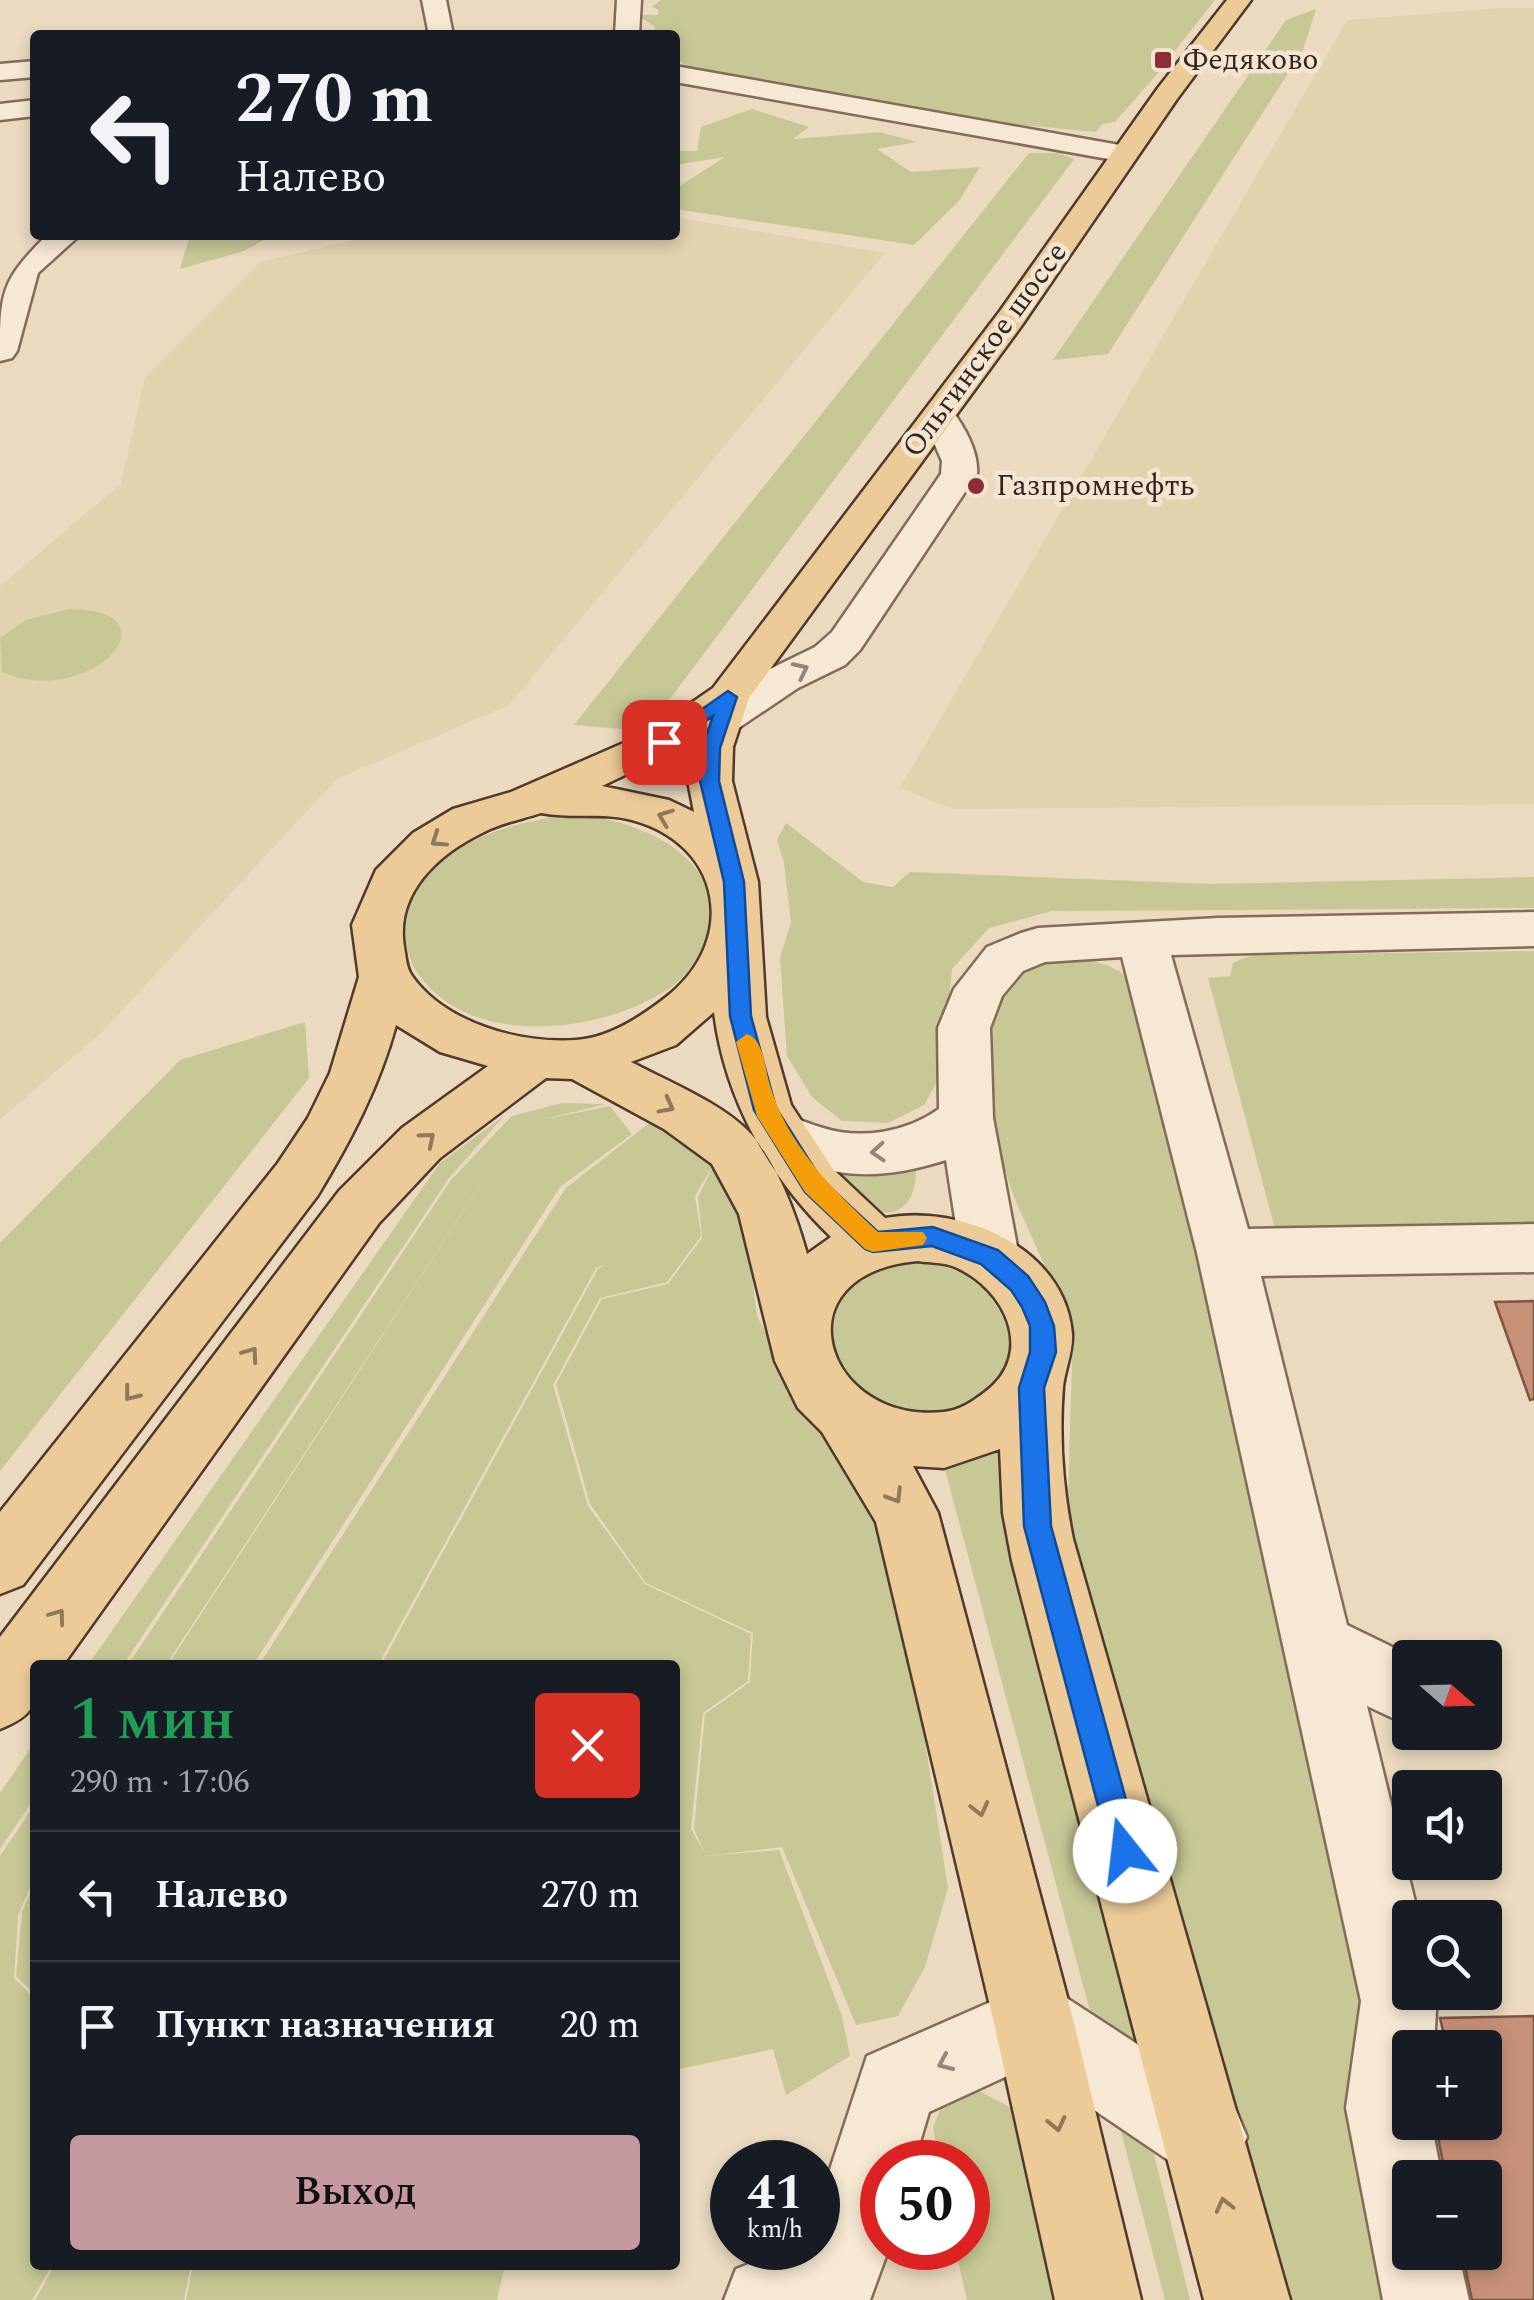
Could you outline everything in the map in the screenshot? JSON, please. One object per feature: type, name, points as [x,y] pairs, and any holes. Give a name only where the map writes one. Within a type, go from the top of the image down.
[{"type":"main road","name":"Ольгинское шоссе","points":[[724,709],[1239,0]]},
{"type":"main road","points":[[0,1562],[298,1179],[330,1128],[356,1072],[384,977],[376,925],[393,881],[429,844],[469,820],[526,802],[664,742],[724,709]]},
{"type":"main road","points":[[724,709],[711,748],[710,781],[736,904],[740,1016],[765,1110],[813,1185],[873,1242]]},
{"type":"main road","points":[[0,1694],[359,1208],[422,1143],[559,1059],[658,1032],[711,987],[736,904],[706,842],[676,820],[587,797],[526,802]]},
{"type":"main road","points":[[384,977],[410,1010],[458,1039],[559,1059],[683,1114],[731,1149],[767,1212],[806,1361],[820,1389],[844,1413],[906,1513],[1034,2023],[1098,2300]]},
{"type":"main road","points":[[801,1332],[810,1294],[836,1262],[873,1242],[933,1237],[990,1257],[1020,1283],[1042,1326],[1043,1352],[1032,1388],[1038,1526],[1084,1708],[1206,2137],[1248,2300]]},
{"type":"main road","points":[[844,1413],[882,1433],[926,1441],[969,1435],[1006,1416],[1032,1388]]},
{"type":"lane","points":[[434,0],[439,30]]},
{"type":"lane","points":[[628,30],[629,0]]},
{"type":"lane","points":[[0,72],[30,70]]},
{"type":"lane","points":[[680,75],[1125,154]]},
{"type":"lane","points":[[0,112],[30,109]]},
{"type":"lane","points":[[0,352],[24,270],[59,240]]},
{"type":"lane","points":[[724,709],[830,656],[846,642],[959,474],[960,461],[938,416]]},
{"type":"lane","points":[[990,1257],[966,1118],[964,1028],[980,989],[1005,959],[1038,946],[1142,940],[1534,929]]},
{"type":"lane","points":[[1142,940],[1226,1253],[1400,2001],[1387,2108],[1394,2160]]},
{"type":"lane","points":[[780,1134],[823,1151],[878,1154],[932,1143],[966,1118]]},
{"type":"lane","points":[[1226,1253],[1534,1248]]},
{"type":"lane","points":[[1317,1646],[1392,1682]]},
{"type":"lane","points":[[767,2300],[840,2270],[896,2085],[1034,2023],[1206,2137]]},
{"type":"lane","points":[[1420,2270],[1426,2300]]},
{"type":"shaded area","points":[[1534,8],[1534,804],[954,809],[900,788],[1347,20]]},
{"type":"shaded area","points":[[680,218],[885,253],[509,705],[337,779],[102,1032],[0,1119],[0,586],[121,484],[145,377],[260,262],[353,240],[680,240]]},
{"type":"green space","points":[[661,0],[1215,0],[1174,52],[1162,53],[1156,63],[1164,66],[1115,122],[1102,124],[1096,132],[983,121],[695,75],[680,61],[680,30],[655,30],[638,15],[658,15],[659,10],[652,7]]},
{"type":"green space","points":[[1316,9],[1303,50],[1108,354],[1053,360],[1286,20]]},
{"type":"green space","points":[[752,109],[809,127],[793,139],[879,132],[917,142],[877,149],[911,172],[980,167],[959,201],[914,245],[680,210],[680,186],[725,157],[680,164],[680,151],[697,151],[701,127]]},
{"type":"green space","points":[[1029,153],[1058,153],[1074,159],[646,731],[574,725]]},
{"type":"green space","points":[[189,240],[264,240],[244,251],[180,269]]},
{"type":"green space","points":[[69,609],[102,614],[119,625],[121,639],[111,655],[91,669],[65,678],[35,680],[2,672],[0,638],[26,620]]},
{"type":"green space","points":[[552,817],[592,817],[626,825],[667,843],[684,856],[707,889],[711,910],[702,949],[677,983],[642,1004],[609,1016],[573,1024],[536,1026],[500,1023],[467,1013],[438,995],[412,963],[406,931],[414,895],[427,875],[462,846],[507,828]]},
{"type":"green space","points":[[786,823],[863,882],[893,887],[910,872],[1210,884],[1534,877],[1534,908],[1052,911],[989,928],[952,969],[941,1075],[924,1105],[888,1123],[842,1121],[812,1097],[787,1056],[780,958],[791,922],[784,863],[777,840]]},
{"type":"green space","points":[[1534,951],[1534,1225],[1275,1229],[1208,978],[1230,976],[1233,963],[1252,955]]},
{"type":"green space","points":[[1066,956],[1089,960],[1125,975],[1142,992],[1369,2004],[1392,2210],[1392,2270],[1399,2270],[1402,2300],[1277,2300],[1080,1581],[1068,1500],[1073,1329],[1016,1202],[1001,1159],[993,1112],[992,1000],[1022,964]]},
{"type":"green space","points":[[305,1022],[309,1078],[0,1471],[0,1243],[180,1060]]},
{"type":"green space","points":[[562,1103],[606,1104],[541,1120],[610,1106],[632,1134],[560,1187],[256,1660],[171,1660],[520,1124],[169,1660],[131,1660],[451,1180],[512,1116]]},
{"type":"green space","points":[[505,1115],[449,1178],[126,1660],[92,1660],[440,1163]]},
{"type":"green space","points":[[648,1124],[694,1134],[720,1153],[718,1157],[743,1206],[757,1316],[791,1383],[836,1432],[867,1490],[920,1709],[948,1888],[925,1967],[898,2016],[856,2025],[782,1847],[706,1856],[779,1850],[842,2016],[850,2056],[786,2095],[773,2049],[680,2069],[680,1660],[384,1660],[598,1269],[607,1263],[596,1268],[381,1660],[262,1660],[566,1188]],"holes":[[[717,1158],[698,1197],[702,1238],[668,1284],[602,1299],[556,1384],[590,1504],[646,1583],[753,1633],[750,1682],[705,1714],[694,1829],[706,1855],[691,1829],[703,1713],[748,1681],[751,1634],[645,1584],[588,1506],[553,1385],[600,1298],[667,1282],[701,1236],[695,1196]]]},
{"type":"green space","points":[[916,1160],[910,1198],[896,1211],[885,1213],[857,1208],[829,1163]]},
{"type":"green space","points":[[901,1263],[954,1270],[987,1293],[998,1309],[1010,1346],[1008,1365],[984,1397],[944,1414],[905,1413],[871,1398],[845,1374],[831,1343],[833,1312],[855,1284]]},
{"type":"green space","points":[[1015,1434],[1168,2085],[1095,2030],[939,1447]]},
{"type":"green space","points":[[30,1749],[30,1804],[0,1849],[0,1793]]},
{"type":"green space","points":[[30,1811],[30,1887],[18,1915],[14,1978],[30,1994],[30,2270],[49,2270],[32,2300],[0,2300],[0,1856]]},
{"type":"green space","points":[[30,1893],[30,1990],[16,1976],[22,1912]]},
{"type":"green space","points":[[974,2088],[1013,2109],[1055,2300],[967,2300],[960,2270],[990,2270],[990,2140],[935,2140],[933,2127],[945,2099]]},
{"type":"green space","points":[[1117,2116],[1147,2126],[1190,2300],[1165,2300]]},
{"type":"green space","points":[[52,2270],[190,2270],[184,2300],[35,2300]]},
{"type":"green space","points":[[192,2270],[504,2270],[497,2300],[186,2300]]},
{"type":"building","points":[[1534,1301],[1534,1399],[1530,1400],[1495,1302]]},
{"type":"building","points":[[1534,2016],[1534,2300],[1472,2300],[1466,2270],[1502,2270],[1502,2160],[1442,2160],[1439,2140],[1502,2140],[1502,2030],[1443,2030],[1440,2018]]},
{"type":"slow traffic","points":[[747,1042],[765,1110],[813,1185],[873,1242],[915,1238]]},
{"type":"place","name":"Федяково","points":[[1163,60]]},
{"type":"place","name":"Газпромнефть","points":[[976,486]]},
{"type":"route","points":[[664,742],[728,697],[711,748],[710,781],[734,882],[740,1016],[765,1110],[813,1185],[873,1242],[933,1237],[990,1257],[1020,1283],[1033,1302],[1042,1326],[1043,1352],[1032,1388],[1038,1526],[1125,1851]]}]
